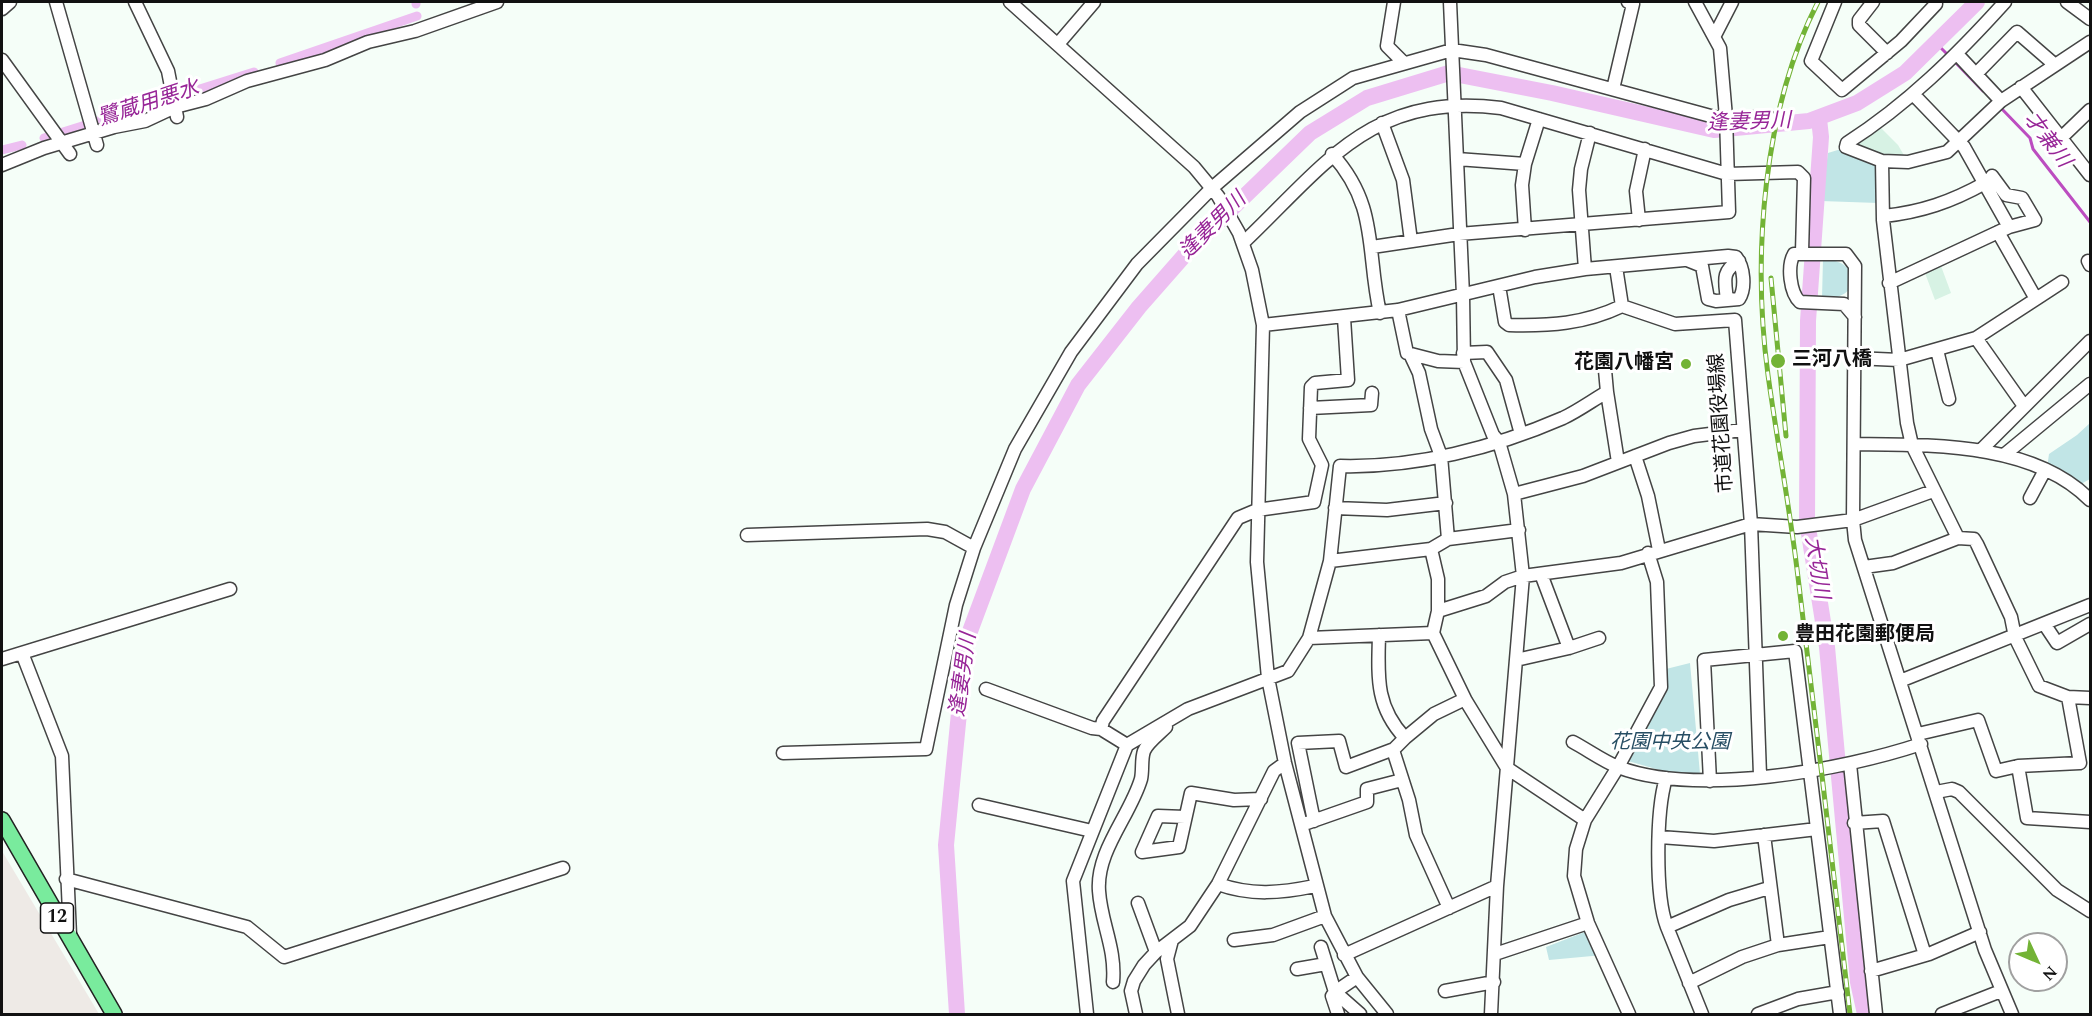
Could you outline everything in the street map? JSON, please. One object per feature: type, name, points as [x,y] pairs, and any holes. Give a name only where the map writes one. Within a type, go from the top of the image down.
[{"type":"main road","name":"12","points":[[2,820],[114,1014]]},
{"type":"street","points":[[2,9],[10,2]]},
{"type":"street","points":[[56,2],[97,145]]},
{"type":"street","points":[[135,2],[168,71],[174,105]]},
{"type":"street","points":[[2,165],[59,138],[145,121],[174,105],[220,94],[247,81],[325,60],[368,42],[415,31],[497,2]]},
{"type":"street","points":[[1010,2],[1175,149],[1215,192],[1241,238],[1252,270],[1263,325],[1257,562],[1269,678],[1285,763],[1315,886],[1325,916],[1357,977],[1387,1014]]},
{"type":"street","points":[[1058,44],[1094,2]]},
{"type":"street","points":[[1394,2],[1387,46],[1403,62]]},
{"type":"street","points":[[1450,2],[1459,234],[1464,295],[1463,357],[1493,435],[1499,442],[1514,495],[1523,576],[1497,886],[1491,1014]]},
{"type":"street","points":[[1613,89],[1633,4],[1628,2]]},
{"type":"street","points":[[1372,247],[1459,234],[1729,212],[1726,119],[1720,48],[1695,2]]},
{"type":"street","points":[[1714,37],[1732,2]]},
{"type":"street","points":[[1835,2],[1812,63],[1842,90],[1887,54],[1936,2]]},
{"type":"street","points":[[1873,2],[1859,20],[1859,25],[1887,54]]},
{"type":"street","points":[[2005,2],[1957,54],[1914,95],[1847,143],[1846,147],[1851,151],[1882,161],[1908,162],[1947,152],[2001,101],[2091,42]]},
{"type":"street","points":[[2067,2],[2091,19]]},
{"type":"street","points":[[1976,74],[2017,32],[2055,64]]},
{"type":"street","points":[[783,753],[926,749],[956,605],[974,548],[1016,449],[1071,352],[1137,264],[1315,102],[1353,78],[1403,62],[1453,52],[1486,55],[1718,118],[1769,117]]},
{"type":"street","points":[[1957,54],[2001,101]]},
{"type":"street","points":[[2,60],[70,154]]},
{"type":"street","points":[[2021,87],[2091,175]]},
{"type":"street","points":[[1889,284],[2003,230],[2035,220],[2022,198],[2006,195],[1988,180],[1959,141],[1914,95]]},
{"type":"street","points":[[1241,238],[1332,154],[1382,123],[1455,100],[1501,108],[1727,174],[1788,171],[1801,174],[1804,178],[1802,252]]},
{"type":"street","points":[[2062,137],[2091,110]]},
{"type":"street","points":[[1525,230],[1522,185],[1525,164],[1539,119]]},
{"type":"street","points":[[1382,123],[1403,180],[1411,241]]},
{"type":"street","points":[[1585,269],[1581,169],[1590,133]]},
{"type":"street","points":[[1639,220],[1636,191],[1645,149]]},
{"type":"street","points":[[1332,154],[1346,170],[1364,204],[1380,313]]},
{"type":"street","points":[[1457,159],[1525,164]]},
{"type":"street","points":[[1882,161],[1889,284],[1911,445],[1958,538]]},
{"type":"street","points":[[1884,216],[1922,211],[1939,206],[1988,180]]},
{"type":"street","points":[[1988,180],[2003,230],[2036,299]]},
{"type":"street","points":[[1855,317],[1844,304],[1800,302],[1795,297],[1791,258],[1794,254],[1802,252],[1846,254],[1856,266],[1853,520],[1855,540],[1980,932],[2001,991],[2012,1014]]},
{"type":"street","points":[[1263,325],[1344,318],[1398,310],[1499,285],[1585,269],[1687,260],[1706,262],[1736,257],[1739,261],[1743,293],[1739,299],[1708,299],[1706,262]]},
{"type":"street","points":[[1727,300],[1724,275],[1728,268],[1739,261]]},
{"type":"street","points":[[1499,285],[1504,322],[1509,325],[1572,323],[1598,317],[1622,306],[1616,267]]},
{"type":"street","points":[[1855,358],[1899,360],[1976,338],[2062,282]]},
{"type":"street","points":[[1844,304],[1856,292]]},
{"type":"street","name":"市道花園役場線","points":[[1622,306],[1675,324],[1735,320],[1750,524],[1760,776]]},
{"type":"street","points":[[1398,310],[1407,353],[1411,356],[1419,373],[1431,429],[1441,456],[1448,539]]},
{"type":"street","points":[[1101,729],[1103,721],[1221,540],[1238,518],[1257,510],[1314,502],[1322,465],[1310,439],[1312,384],[1348,380],[1344,318]]},
{"type":"street","points":[[1976,338],[2024,406]]},
{"type":"street","points":[[1980,451],[2091,341]]},
{"type":"street","points":[[1937,350],[1949,399]]},
{"type":"street","points":[[1411,356],[1463,357],[1487,352],[1506,380],[1521,434]]},
{"type":"street","points":[[1605,370],[1618,462]]},
{"type":"street","points":[[2004,455],[2091,384]]},
{"type":"street","points":[[1322,465],[1371,466],[1441,456],[1499,442],[1565,417],[1607,392]]},
{"type":"street","points":[[1310,408],[1371,405],[1372,393]]},
{"type":"street","points":[[1514,495],[1583,476],[1694,436],[1742,430]]},
{"type":"street","points":[[1854,444],[1911,445],[2004,455],[2045,470],[2069,483],[2091,500]]},
{"type":"street","points":[[1629,1014],[1588,922],[1574,876],[1576,849],[1585,820],[1618,766],[1661,687],[1657,582],[1648,496],[1635,456]]},
{"type":"street","points":[[1087,1014],[1072,888],[1076,870],[1127,745],[1177,716],[1288,671],[1309,638],[1330,561],[1340,466]]},
{"type":"street","points":[[2030,498],[2045,470]]},
{"type":"street","points":[[1438,611],[1486,596],[1505,582],[1523,576],[1621,563],[1750,524],[1797,527],[1853,520],[1933,491]]},
{"type":"street","points":[[1335,508],[1387,510],[1446,503]]},
{"type":"street","points":[[747,536],[927,529],[945,532],[974,548]]},
{"type":"street","points":[[1330,561],[1431,549],[1448,539],[1519,530]]},
{"type":"street","points":[[1864,567],[1893,563],[1958,538],[1974,539],[2011,617],[2015,637],[2040,686],[2068,697],[2091,698]]},
{"type":"street","points":[[1431,549],[1438,579],[1438,611],[1433,633],[1465,699],[1508,768],[1585,820]]},
{"type":"street","points":[[1541,574],[1569,648]]},
{"type":"street","points":[[2,659],[230,589]]},
{"type":"street","points":[[1900,681],[2091,605]]},
{"type":"street","points":[[2045,625],[2057,643],[2091,624]]},
{"type":"street","points":[[1309,638],[1433,633]]},
{"type":"street","points":[[1379,635],[1378,692],[1394,727],[1405,738]]},
{"type":"street","points":[[1516,660],[1569,648],[1599,638]]},
{"type":"street","points":[[1710,781],[1704,660],[1755,653],[1795,651],[1840,1014]]},
{"type":"street","points":[[22,653],[62,756],[66,879],[71,943]]},
{"type":"street","points":[[986,689],[1092,728],[1101,729],[1127,745]]},
{"type":"street","points":[[1573,742],[1618,766],[1666,778],[1710,781],[1842,765],[1978,720],[1996,771],[2018,766],[2085,763],[2068,697]]},
{"type":"street","points":[[1314,821],[1298,743],[1341,742],[1346,767],[1394,749],[1434,714],[1465,699]]},
{"type":"street","points":[[1113,982],[1112,942],[1104,920],[1099,890],[1101,865],[1141,778],[1144,750],[1177,716]]},
{"type":"street","points":[[1394,749],[1416,835],[1449,908]]},
{"type":"street","points":[[1136,1014],[1131,991],[1144,965],[1156,952],[1190,926],[1218,884],[1274,771],[1285,763]]},
{"type":"street","points":[[1842,765],[1854,823],[1876,1014]]},
{"type":"street","points":[[2018,766],[2027,818],[2091,822]]},
{"type":"street","points":[[1666,778],[1658,889],[1661,911],[1702,1014]]},
{"type":"street","points":[[1300,825],[1367,802],[1367,789],[1402,780]]},
{"type":"street","points":[[1936,792],[1952,789],[1959,792],[2057,890],[2091,911]]},
{"type":"street","points":[[1185,817],[1191,793],[1234,800],[1261,799]]},
{"type":"street","points":[[979,806],[1092,831]]},
{"type":"street","points":[[1854,823],[1883,821],[1925,955]]},
{"type":"street","points":[[1660,837],[1714,841],[1817,829]]},
{"type":"street","points":[[1764,835],[1778,945]]},
{"type":"street","points":[[66,879],[247,927],[284,957],[563,868]]},
{"type":"street","points":[[1218,884],[1258,893],[1284,892],[1315,886]]},
{"type":"street","points":[[1344,955],[1497,886]]},
{"type":"street","points":[[1667,927],[1729,900],[1769,888]]},
{"type":"street","points":[[1138,903],[1156,952]]},
{"type":"street","points":[[1234,940],[1272,935],[1325,916]]},
{"type":"street","points":[[1495,954],[1588,922]]},
{"type":"street","points":[[1871,971],[1925,955],[1980,932]]},
{"type":"street","points":[[1689,982],[1742,957],[1778,945],[1830,937]]},
{"type":"street","points":[[1172,940],[1167,959],[1178,1014]]},
{"type":"street","points":[[1321,947],[1335,992],[1360,1014]]},
{"type":"street","points":[[1297,969],[1326,964]]},
{"type":"street","points":[[1338,1014],[1332,996],[1357,977]]},
{"type":"street","points":[[1445,992],[1494,988]]},
{"type":"street","points":[[1942,1014],[2001,991]]},
{"type":"street","points":[[1758,1014],[1798,999],[1838,992]]},
{"type":"shaded area","points":[[2,851],[99,1014],[2,1014]]},
{"type":"green space","points":[[1879,126],[1898,145],[1905,157],[1879,156],[1853,143]]},
{"type":"green space","points":[[1841,149],[1848,155],[1879,164],[1878,203],[1821,201],[1828,153]]},
{"type":"green space","points":[[1823,259],[1837,261],[1846,266],[1851,273],[1850,288],[1844,294],[1835,298],[1822,298]]},
{"type":"green space","points":[[1941,266],[1951,293],[1935,300],[1925,273]]},
{"type":"green space","points":[[2090,423],[2090,479],[2081,484],[2047,468],[2049,454]]},
{"type":"green space","name":"花園中央公園","points":[[1690,663],[1700,774],[1663,771],[1628,761],[1661,694],[1666,669]]},
{"type":"green space","points":[[1590,930],[1603,955],[1549,960],[1546,947]]},
{"type":"waterway","name":"逢妻男川","points":[[957,1014],[946,845],[966,642],[1023,489],[1078,385],[1139,307],[1190,249],[1310,133],[1367,98],[1449,73],[1552,93],[1714,130],[1809,121],[1857,103],[1905,73],[1977,2]]},
{"type":"waterway","name":"鷺蔵用悪水","points":[[280,63],[417,16]]},
{"type":"waterway","name":"才兼川","points":[[1939,40],[1941,48],[1948,55]]},
{"type":"waterway","name":"才兼川","points":[[1955,62],[1983,91]]},
{"type":"waterway","name":"鷺蔵用悪水","points":[[44,138],[254,72]]},
{"type":"waterway","name":"才兼川","points":[[2000,107],[2030,138],[2033,149],[2090,222]]},
{"type":"waterway","name":"大切川","points":[[1819,119],[1821,137],[1808,321],[1807,521],[1827,647],[1858,982],[1865,1014]]},
{"type":"waterway","name":"鷺蔵用悪水","points":[[2,150],[22,145]]},
{"type":"railway","points":[[1818,2],[1799,44],[1774,136],[1766,184],[1761,282],[1768,375],[1797,569],[1850,1014]]},
{"type":"railway","points":[[1771,278],[1786,436]]},
{"type":"place","name":"三河八橋","points":[[1778,361]]},
{"type":"place","name":"花園八幡宮","points":[[1686,364]]},
{"type":"place","name":"豊田花園郵便局","points":[[1783,636]]}]
